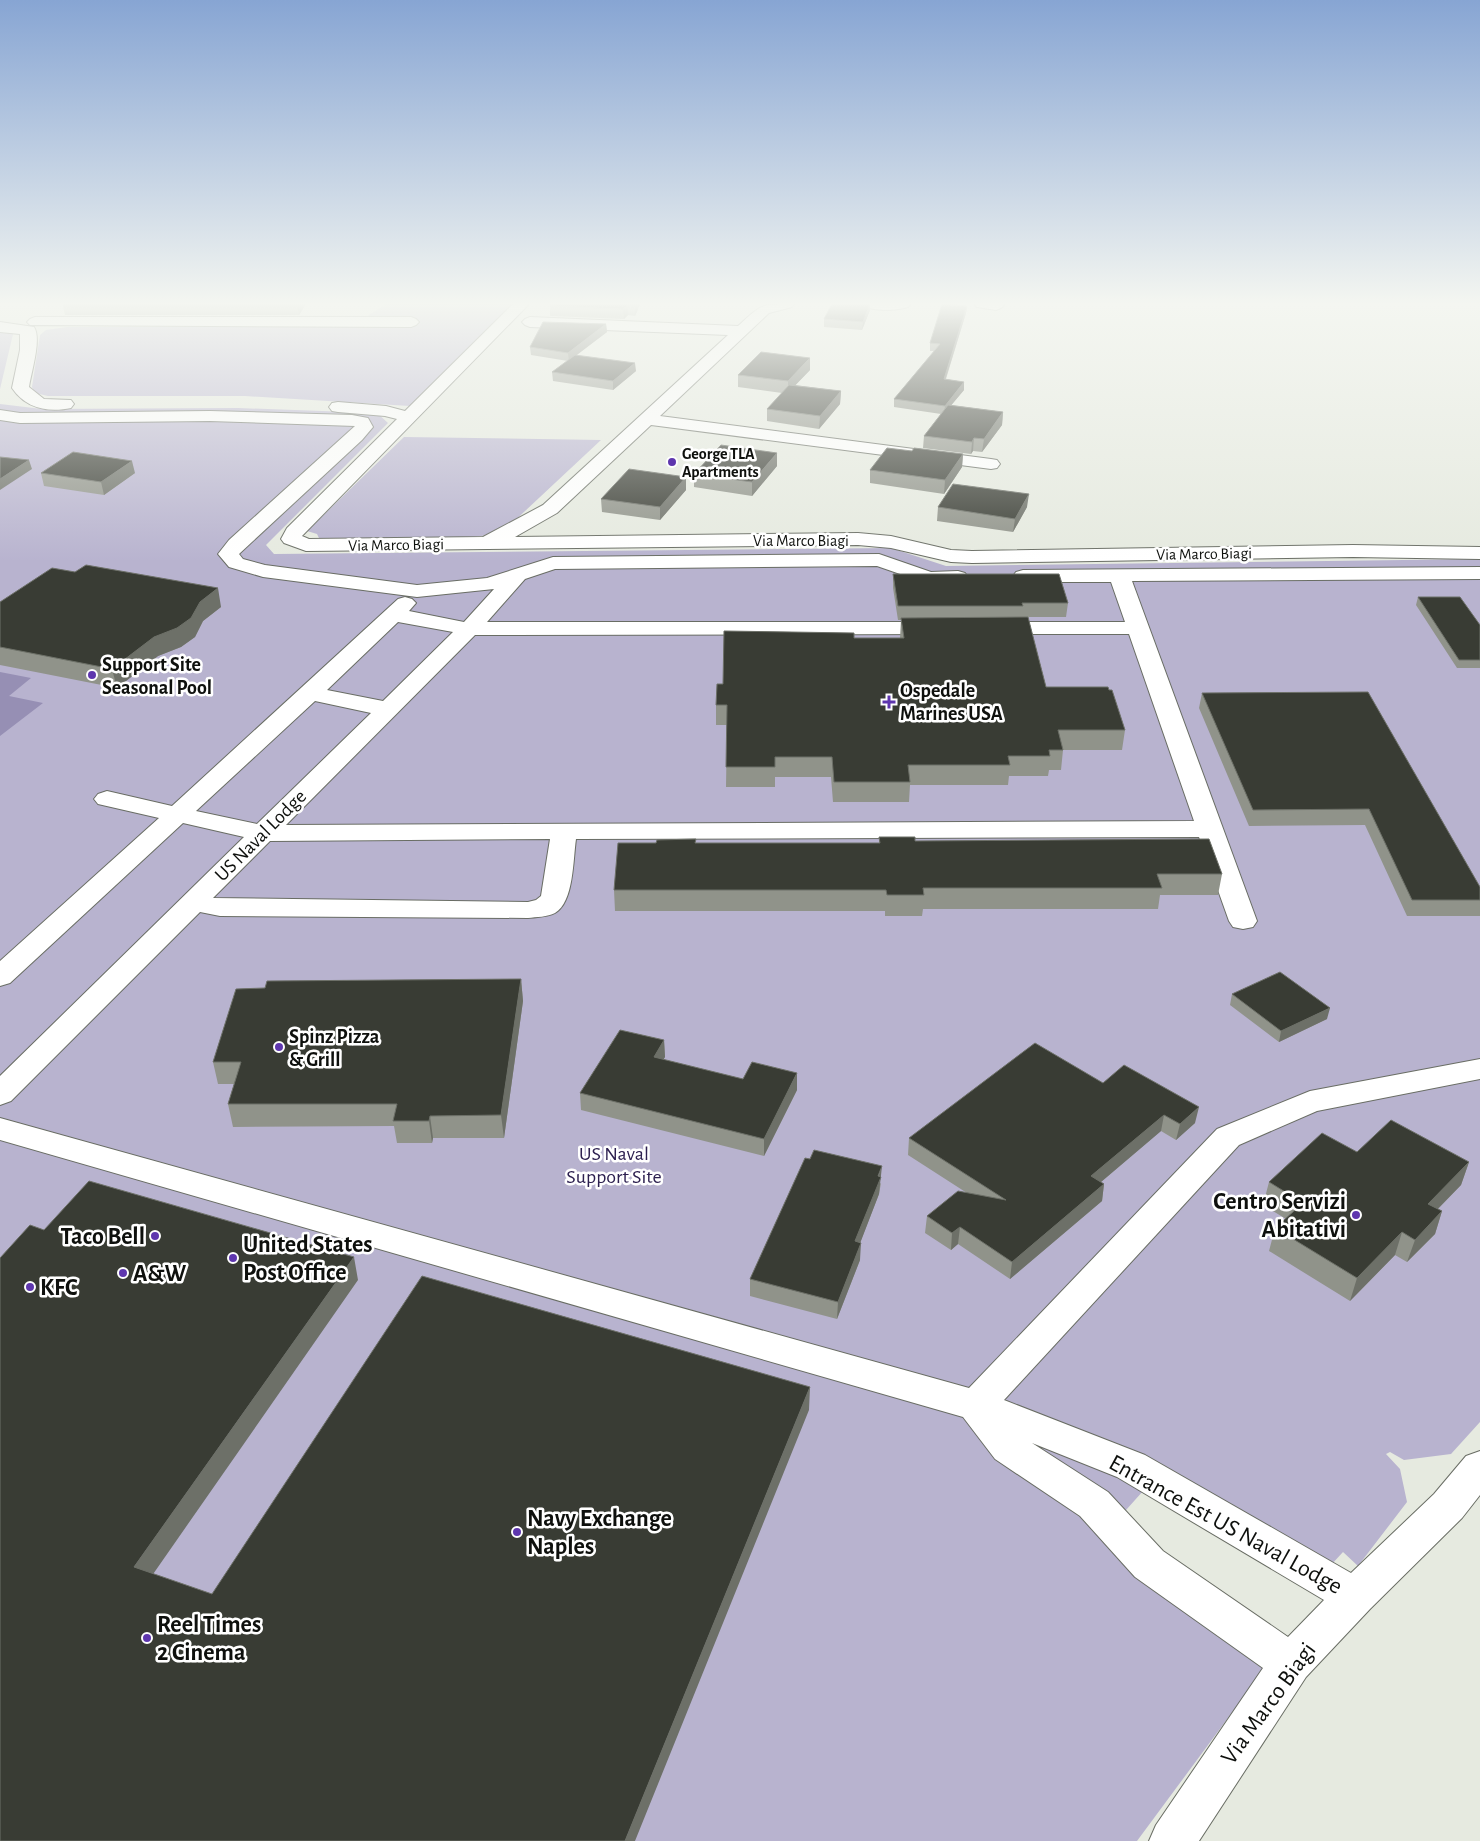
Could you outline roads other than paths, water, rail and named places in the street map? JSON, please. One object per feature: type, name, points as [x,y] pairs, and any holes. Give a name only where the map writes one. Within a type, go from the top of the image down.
[{"type":"street","points":[[22,390],[31,401],[42,404],[359,407],[408,417],[437,390]]},
{"type":"street","points":[[478,543],[499,538],[550,509],[678,390]]},
{"type":"street","points":[[0,416],[20,418],[210,416],[352,420],[362,422],[364,427],[356,436],[236,544],[228,554],[236,563],[263,571],[417,591],[489,584],[553,563],[879,560],[929,578],[979,577]]},
{"type":"street","name":"Via Marco Biagi","points":[[408,417],[294,532],[291,539],[306,545],[858,539],[891,542],[952,556],[972,557],[1353,552],[1480,553]]},
{"type":"street","points":[[645,420],[991,464]]},
{"type":"street","points":[[550,509],[554,529]]},
{"type":"street","points":[[510,532],[529,542],[554,529]]},
{"type":"street","points":[[554,529],[588,542]]},
{"type":"street","points":[[1009,577],[1480,573]]},
{"type":"street","name":"US Naval Lodge","points":[[0,1094],[469,629],[518,575]]},
{"type":"street","points":[[1119,575],[1243,921]]},
{"type":"street","points":[[0,977],[310,693],[417,591]]},
{"type":"street","points":[[392,614],[469,629],[1138,628]]},
{"type":"street","points":[[310,693],[388,709]]},
{"type":"street","points":[[107,800],[263,833],[1209,829]]},
{"type":"street","points":[[193,902],[220,908],[528,910],[545,907],[554,899],[564,832]]},
{"type":"street","points":[[1291,1663],[1149,1564],[1094,1504],[1008,1448],[976,1405],[1228,1137],[1310,1102],[1480,1069]]},
{"type":"street","name":"Entrance Est US Naval Lodge","points":[[0,1129],[976,1405],[1131,1466],[1355,1596]]},
{"type":"street","name":"Via Marco Biagi","points":[[1172,1841],[1291,1663],[1355,1596],[1448,1506],[1480,1467]]},
{"type":"place","name":"George TLA Apartments","points":[[672,462]]},
{"type":"place","name":"Support Site Seasonal Pool","points":[[92,675]]},
{"type":"place","name":"Ospedale Marines USA","points":[[889,702]]},
{"type":"place","name":"Spinz Pizza & Grill","points":[[279,1047]]},
{"type":"place","name":"Centro Servizi Abitativi","points":[[1356,1215]]},
{"type":"place","name":"Taco Bell","points":[[155,1236]]},
{"type":"place","name":"United States Post Office","points":[[233,1258]]},
{"type":"place","name":"A&W","points":[[123,1273]]},
{"type":"place","name":"KFC","points":[[30,1287]]},
{"type":"place","name":"Navy Exchange Naples","points":[[517,1532]]},
{"type":"place","name":"Reel Times 2 Cinema","points":[[147,1638]]},
{"type":"park label","name":"US Naval Support Site","points":[[614,1164]]}]
